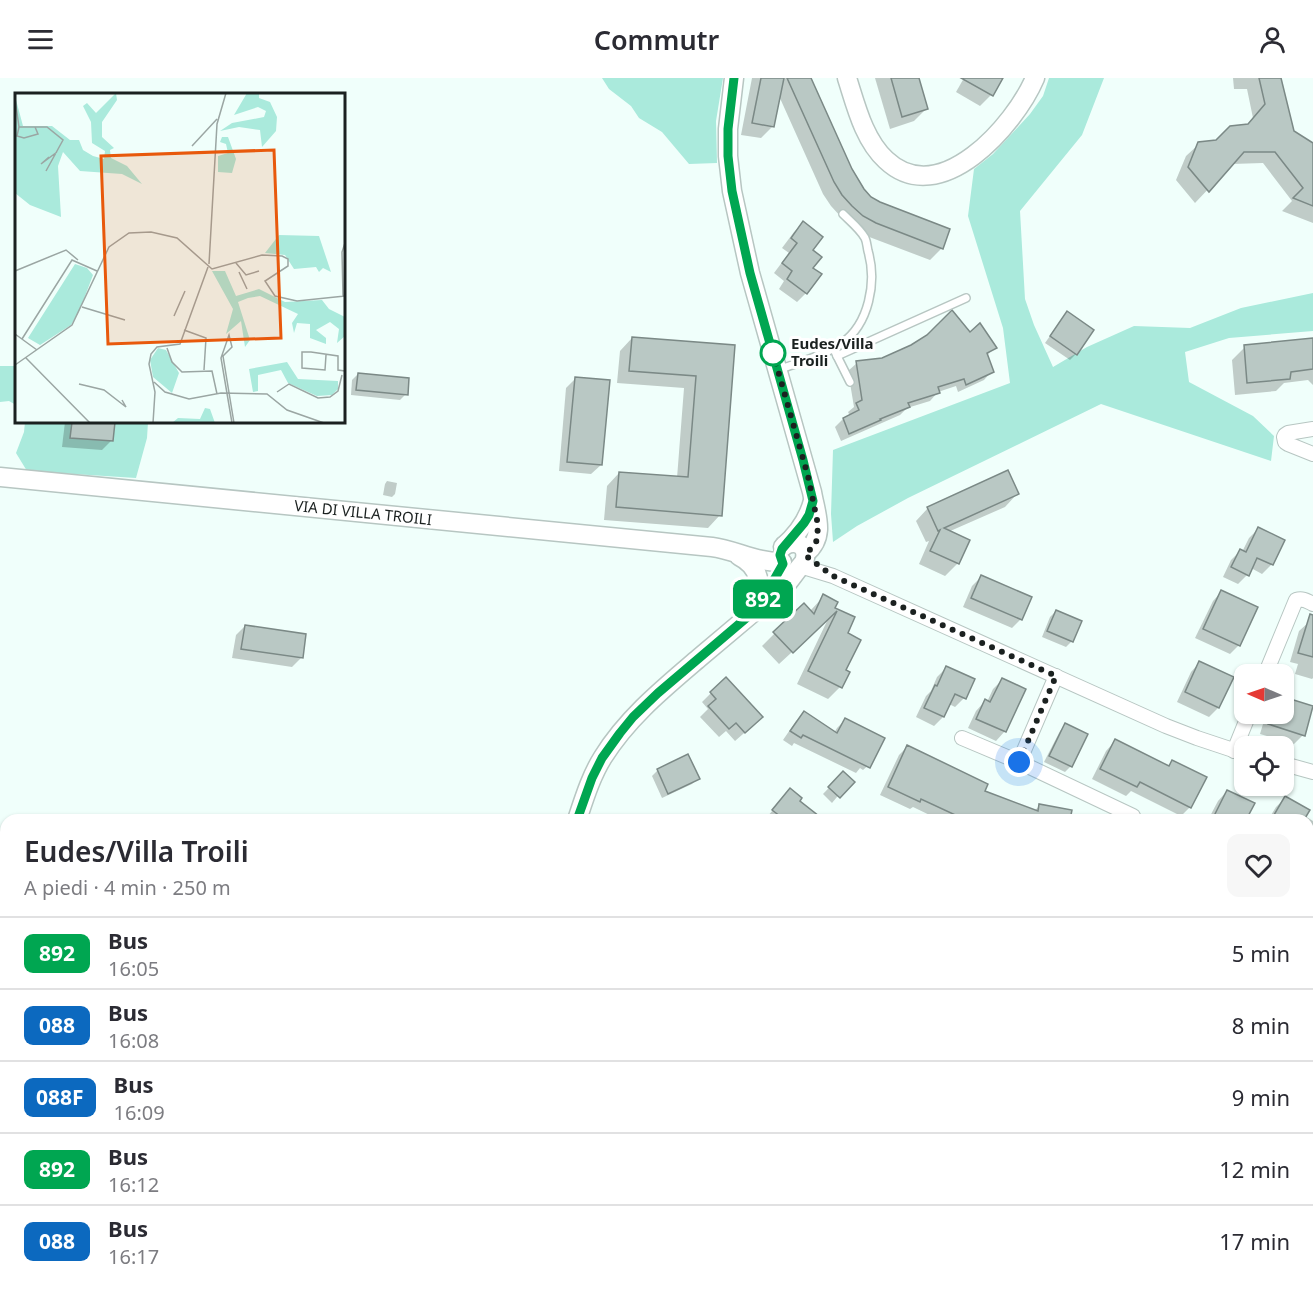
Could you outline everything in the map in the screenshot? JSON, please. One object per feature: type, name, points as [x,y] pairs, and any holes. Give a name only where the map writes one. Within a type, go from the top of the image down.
[{"type":"street","points":[[579,814],[602,758],[633,717],[758,608],[793,558],[813,501],[745,251],[732,191],[728,129],[734,78]]},
{"type":"street","points":[[847,78],[864,126],[878,152],[897,169],[923,176],[949,171],[974,155],[1016,113],[1035,78]]},
{"type":"street","points":[[1313,429],[1289,433],[1284,439],[1288,444],[1313,454]]},
{"type":"street","name":"VIA DI VILLA TROILI","points":[[0,477],[726,549],[793,558]]},
{"type":"street","points":[[726,549],[747,560],[754,567],[759,583],[758,608]]},
{"type":"street","points":[[793,558],[1166,726],[1234,750]]},
{"type":"street","points":[[1270,664],[1296,600],[1305,600],[1313,604]]},
{"type":"street","points":[[1019,762],[1056,676]]},
{"type":"street","points":[[962,738],[1129,814]]},
{"type":"street","points":[[1294,767],[1313,772]]},
{"type":"lane","points":[[835,352],[857,327],[867,306],[872,283],[870,258],[864,237],[843,214]]},
{"type":"lane","points":[[778,370],[835,352],[966,298]]},
{"type":"lane","points":[[835,352],[850,382]]},
{"type":"green space","points":[[602,78],[723,78],[716,121],[717,163],[689,164],[662,132],[639,118],[631,106],[609,89]]},
{"type":"green space","points":[[1049,78],[1104,78],[1082,135],[1020,211],[1025,299],[1053,367],[1087,347],[1134,326],[1190,328],[1241,308],[1313,293],[1313,331],[1229,338],[1185,352],[1189,382],[1253,416],[1274,436],[1271,461],[1101,404],[908,498],[833,542],[831,514],[833,450],[1010,383],[1003,328],[968,216],[974,169],[993,154],[1030,114],[1043,96]]},
{"type":"green space","points":[[0,366],[15,366],[15,404],[9,401],[0,402]]},
{"type":"green space","points":[[25,423],[148,423],[147,438],[136,478],[27,471],[16,453]]},
{"type":"building","points":[[761,78],[784,78],[774,127],[752,123]]},
{"type":"building","points":[[787,78],[811,78],[852,169],[871,197],[950,229],[943,249],[876,223],[863,216],[852,206],[834,182]]},
{"type":"building","points":[[891,78],[919,78],[928,109],[902,117]]},
{"type":"building","points":[[961,78],[1003,78],[993,96]]},
{"type":"building","points":[[1259,78],[1281,78],[1294,131],[1313,143],[1313,206],[1293,198],[1303,188],[1275,152],[1244,152],[1209,192],[1188,167],[1198,142],[1216,140],[1230,126],[1248,124],[1265,104]]},
{"type":"building","points":[[803,221],[823,237],[813,250],[822,257],[813,268],[822,274],[807,294],[787,279],[792,271],[782,263],[797,243],[791,238]]},
{"type":"building","points":[[952,310],[970,332],[980,323],[997,348],[987,353],[994,372],[966,385],[964,379],[938,387],[940,393],[908,403],[910,407],[849,434],[843,418],[859,410],[856,403],[862,400],[856,361],[882,358],[911,345],[927,335]]},
{"type":"building","points":[[1067,311],[1094,330],[1077,355],[1050,336]]},
{"type":"building","points":[[632,337],[735,345],[722,516],[616,507],[619,472],[688,477],[696,376],[629,371]]},
{"type":"building","points":[[1313,338],[1313,369],[1291,372],[1290,379],[1247,383],[1244,345]]},
{"type":"building","points":[[358,373],[409,378],[408,395],[356,390]]},
{"type":"building","points":[[575,377],[610,380],[602,465],[567,462]]},
{"type":"building","points":[[72,423],[115,423],[113,441],[70,438]]},
{"type":"building","points":[[1008,470],[1019,494],[944,528],[970,540],[959,564],[930,551],[940,530],[938,531],[927,507]]},
{"type":"building","points":[[1258,527],[1285,540],[1273,565],[1257,558],[1249,576],[1231,567],[1240,549],[1246,552]]},
{"type":"building","points":[[981,575],[1032,597],[1022,620],[971,598]]},
{"type":"building","points":[[1221,590],[1258,607],[1240,646],[1203,629]]},
{"type":"building","points":[[823,594],[838,602],[835,608],[855,617],[848,633],[861,640],[846,670],[850,672],[842,688],[808,671],[837,611],[793,653],[773,632],[804,603],[814,614]]},
{"type":"building","points":[[1056,610],[1082,621],[1073,642],[1047,631]]},
{"type":"building","points":[[1310,614],[1313,615],[1313,657],[1298,653]]},
{"type":"building","points":[[245,625],[306,634],[303,658],[241,649]]},
{"type":"building","points":[[1199,661],[1234,677],[1219,708],[1185,692]]},
{"type":"building","points":[[946,666],[975,679],[966,699],[955,694],[944,717],[924,708]]},
{"type":"building","points":[[726,677],[763,717],[745,733],[736,723],[729,729],[708,706],[716,699],[710,692]]},
{"type":"building","points":[[1002,678],[1026,689],[1006,732],[976,719],[985,699],[990,702]]},
{"type":"building","points":[[1294,700],[1313,706],[1305,736],[1268,724],[1294,724]]},
{"type":"building","points":[[804,711],[837,733],[845,718],[885,738],[870,768],[803,735],[801,738],[790,731]]},
{"type":"building","points":[[1065,723],[1088,734],[1072,767],[1049,756]]},
{"type":"building","points":[[1115,739],[1169,766],[1172,760],[1207,777],[1191,808],[1140,782],[1137,787],[1100,769]]},
{"type":"building","points":[[907,745],[988,784],[985,791],[1038,811],[1039,804],[1072,810],[1071,814],[953,814],[888,787]]},
{"type":"building","points":[[688,754],[700,779],[668,794],[657,769]]},
{"type":"building","points":[[843,771],[855,782],[840,798],[828,787]]},
{"type":"building","points":[[790,788],[802,798],[800,801],[816,814],[777,814],[772,810]]},
{"type":"building","points":[[1227,790],[1234,793],[1234,796],[1240,796],[1255,803],[1249,814],[1215,814]]},
{"type":"building","points":[[1285,796],[1310,810],[1308,814],[1274,814]]},
{"type":"bus line","name":"892","points":[[579,814],[602,758],[633,717],[758,608],[783,564],[780,559],[782,549],[804,523],[813,501],[750,273],[732,191],[728,129],[734,78]]},
{"type":"place","name":"Eudes/Villa Troili","points":[[773,353]]},
{"type":"route","points":[[773,353],[808,476],[817,520],[818,538],[806,556],[833,576],[1056,676],[1019,762]]}]
